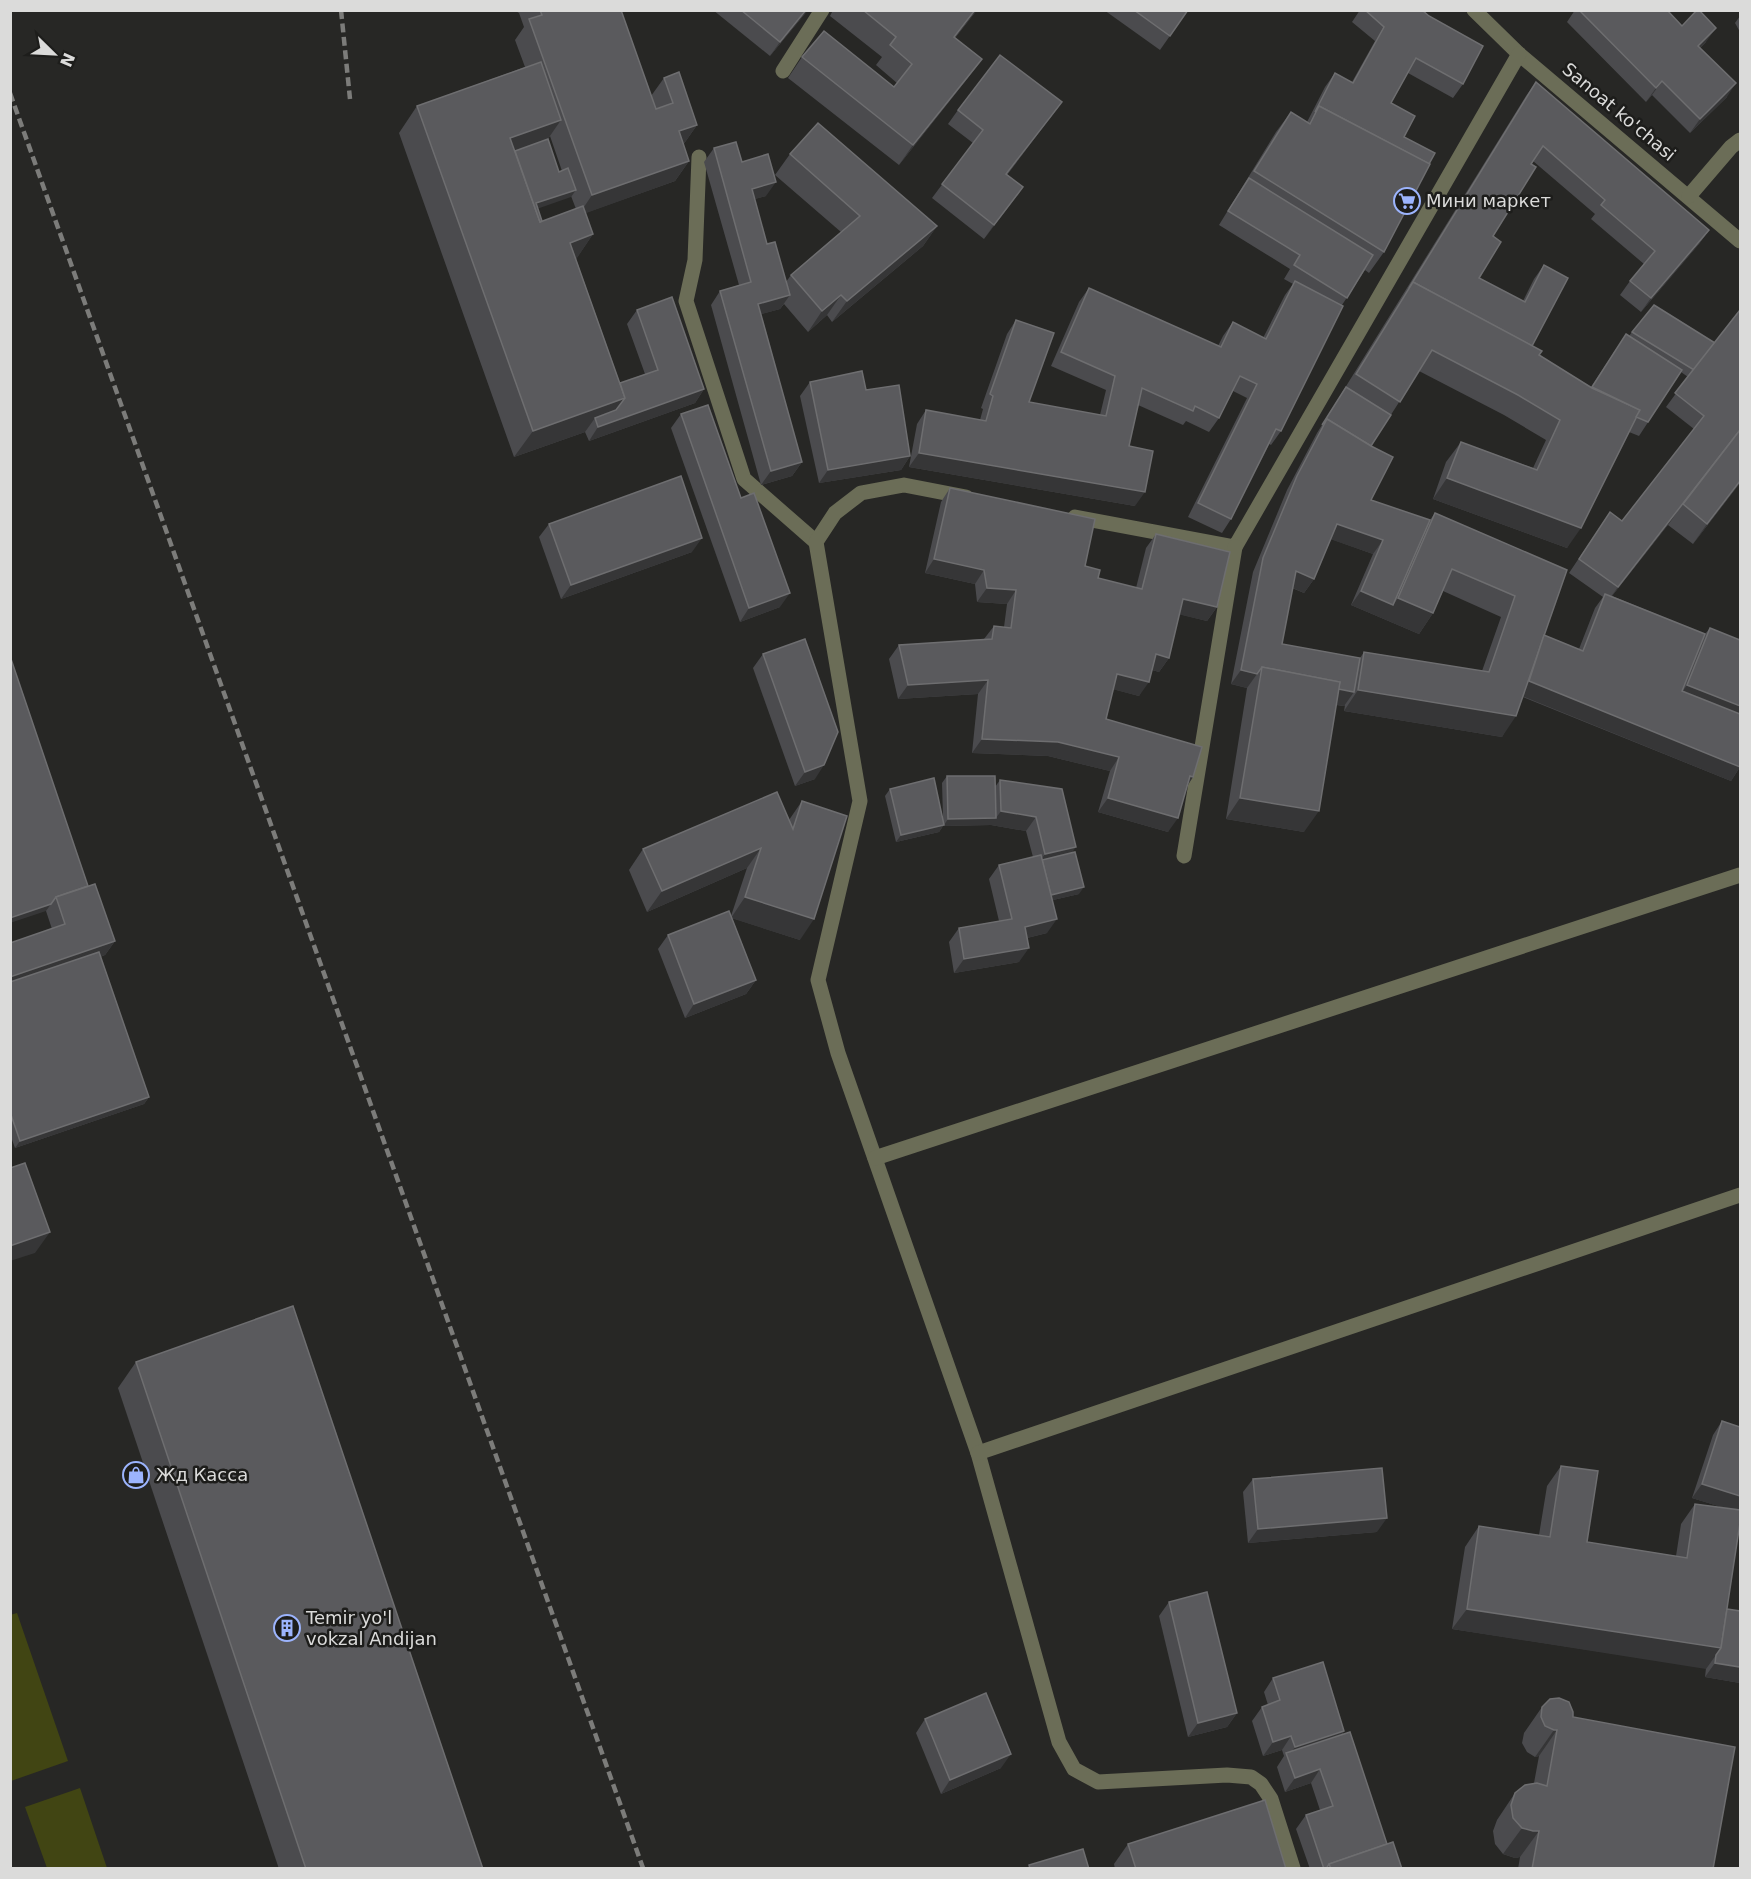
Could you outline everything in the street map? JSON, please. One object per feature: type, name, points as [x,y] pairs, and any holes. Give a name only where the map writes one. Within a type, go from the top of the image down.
[{"type":"street","points":[[783,71],[822,10]]},
{"type":"street","name":"Sanoat ko'chasi","points":[[1474,10],[1519,54],[1740,241]]},
{"type":"street","points":[[1184,856],[1235,547],[1519,54]]},
{"type":"street","points":[[1689,196],[1731,147],[1740,141]]},
{"type":"street","points":[[699,157],[694,260],[686,301],[744,479],[816,542],[860,801],[818,980],[838,1053],[978,1453],[1059,1742],[1074,1769],[1098,1782],[1227,1775],[1251,1777],[1260,1784],[1271,1799],[1293,1869]]},
{"type":"street","points":[[816,542],[835,513],[861,493],[904,485],[984,500]]},
{"type":"street","points":[[1064,515],[1235,547]]},
{"type":"street","points":[[875,1158],[1740,875]]},
{"type":"street","points":[[978,1453],[1740,1195]]},
{"type":"green space","points":[[17,1613],[68,1761],[11,1781],[10,1615]]},
{"type":"green space","points":[[80,1788],[107,1868],[47,1868],[25,1807]]},
{"type":"building","points":[[540,10],[621,10],[656,109],[673,103],[664,78],[679,72],[697,125],[679,131],[689,161],[592,195],[529,19],[542,15]]},
{"type":"building","points":[[741,10],[806,10],[780,42]]},
{"type":"building","points":[[863,10],[975,10],[954,37],[982,59],[913,145],[802,57],[824,31],[894,87],[912,64],[890,45],[896,37]]},
{"type":"building","points":[[1134,10],[1188,10],[1170,36]]},
{"type":"building","points":[[1365,10],[1422,10],[1483,46],[1463,84],[1416,58],[1391,103],[1415,116],[1404,137],[1435,153],[1429,164],[1319,106],[1315,112],[1335,73],[1353,83],[1384,27]]},
{"type":"building","points":[[1579,10],[1667,10],[1682,26],[1699,10],[1716,28],[1698,46],[1736,83],[1700,119],[1662,81],[1656,88]]},
{"type":"building","points":[[1000,55],[1062,102],[1006,174],[1023,187],[994,225],[942,184],[983,130],[958,110]]},
{"type":"building","points":[[541,62],[561,120],[510,138],[540,222],[583,206],[593,234],[570,243],[625,398],[533,431],[417,106]]},
{"type":"building","points":[[1536,82],[1709,230],[1651,298],[1630,281],[1655,251],[1601,205],[1605,200],[1543,146],[1531,164],[1536,167],[1493,236],[1501,242],[1479,278],[1525,302],[1544,265],[1568,278],[1532,346],[1413,282],[1409,288]]},
{"type":"building","points":[[1319,106],[1430,164],[1384,252],[1254,171],[1291,112],[1310,124]]},
{"type":"building","points":[[818,123],[937,226],[847,301],[841,295],[822,311],[791,275],[860,216],[790,154]]},
{"type":"building","points":[[548,139],[559,172],[568,168],[576,190],[536,203],[542,221],[540,222],[515,151]]},
{"type":"building","points":[[736,142],[742,162],[768,154],[776,182],[752,189],[767,244],[775,242],[790,295],[758,304],[802,462],[771,471],[720,291],[751,282],[714,148]]},
{"type":"building","points":[[1249,178],[1373,255],[1347,298],[1294,265],[1300,255],[1228,211]]},
{"type":"building","points":[[1295,281],[1343,306],[1281,431],[1276,429],[1231,519],[1198,503],[1257,384],[1240,376],[1219,418],[1195,406],[1193,411],[1142,388],[1129,446],[1153,451],[1145,492],[919,453],[926,410],[986,421],[993,396],[990,394],[1016,320],[1054,333],[1029,402],[1106,416],[1115,376],[1061,352],[1089,288],[1221,347],[1233,322],[1266,339]]},
{"type":"building","points":[[1413,282],[1542,351],[1539,355],[1592,388],[1640,410],[1581,528],[1447,478],[1461,442],[1537,470],[1560,420],[1432,350],[1400,402],[1356,374]]},
{"type":"building","points":[[672,297],[704,389],[598,427],[595,418],[616,410],[625,398],[620,383],[658,370],[637,310]]},
{"type":"building","points":[[1654,305],[1715,343],[1694,370],[1632,332]]},
{"type":"building","points":[[1740,310],[1740,430],[1618,587],[1579,559],[1610,512],[1622,521],[1704,416],[1675,393]]},
{"type":"building","points":[[1626,334],[1682,370],[1648,422],[1636,417],[1640,410],[1592,387]]},
{"type":"building","points":[[862,371],[866,390],[899,385],[910,456],[828,470],[810,382]]},
{"type":"building","points":[[1346,387],[1391,415],[1371,446],[1327,419],[1322,425]]},
{"type":"building","points":[[708,405],[741,498],[754,493],[790,593],[749,608],[681,414]]},
{"type":"building","points":[[1327,419],[1393,457],[1371,500],[1430,520],[1393,605],[1361,591],[1383,540],[1337,524],[1314,579],[1296,571],[1282,644],[1360,658],[1354,692],[1338,689],[1340,682],[1262,667],[1257,674],[1241,670],[1263,558],[1297,476]]},
{"type":"building","points":[[1740,430],[1740,481],[1707,524],[1683,504]]},
{"type":"building","points":[[681,476],[702,538],[571,585],[549,524]]},
{"type":"building","points":[[950,488],[1095,519],[1085,566],[1100,570],[1098,578],[1142,589],[1156,534],[1230,552],[1217,607],[1183,599],[1169,658],[1156,654],[1149,682],[1117,674],[1106,719],[1202,747],[1193,777],[1190,776],[1178,818],[1108,798],[1119,757],[1058,742],[982,739],[988,680],[908,685],[899,645],[992,639],[994,626],[1011,628],[1016,590],[987,588],[984,570],[934,559]]},
{"type":"building","points":[[1435,513],[1567,570],[1516,716],[1358,690],[1364,652],[1489,672],[1515,596],[1452,569],[1433,613],[1398,598]]},
{"type":"building","points":[[1605,594],[1705,634],[1682,691],[1740,714],[1740,767],[1529,681],[1544,635],[1583,651]]},
{"type":"building","points":[[1710,628],[1740,640],[1740,706],[1687,685]]},
{"type":"building","points":[[805,639],[838,732],[824,765],[805,772],[763,654]]},
{"type":"building","points":[[10,656],[88,886],[56,897],[51,904],[10,918]]},
{"type":"building","points":[[1262,667],[1340,682],[1319,811],[1240,798]]},
{"type":"building","points":[[947,776],[995,776],[996,818],[948,819]]},
{"type":"building","points":[[934,778],[944,825],[901,835],[890,789]]},
{"type":"building","points":[[1000,780],[1062,789],[1076,847],[1045,854],[1036,817],[1001,811]]},
{"type":"building","points":[[777,792],[793,829],[802,801],[847,816],[814,919],[745,897],[761,848],[662,891],[643,849]]},
{"type":"building","points":[[1075,852],[1084,887],[1051,895],[1042,860]]},
{"type":"building","points":[[1041,855],[1057,919],[1025,927],[1029,948],[964,959],[959,928],[1012,919],[999,865]]},
{"type":"building","points":[[95,884],[115,941],[10,977],[10,943],[65,924],[56,897]]},
{"type":"building","points":[[729,911],[756,980],[694,1004],[668,935]]},
{"type":"building","points":[[99,952],[149,1097],[20,1141],[10,1112],[10,982]]},
{"type":"building","points":[[25,1163],[50,1232],[10,1246],[10,1168]]},
{"type":"building","name":"Temir yo'l vokzal Andijan","points":[[293,1306],[483,1869],[306,1869],[136,1362]]},
{"type":"building","points":[[1722,1421],[1740,1427],[1740,1496],[1702,1484]]},
{"type":"building","points":[[1561,1466],[1598,1471],[1587,1542],[1687,1558],[1695,1504],[1740,1510],[1721,1648],[1467,1609],[1479,1526],[1550,1537]]},
{"type":"building","points":[[1382,1468],[1387,1518],[1258,1529],[1253,1479]]},
{"type":"building","points":[[1207,1592],[1237,1713],[1198,1723],[1169,1602]]},
{"type":"building","points":[[1727,1609],[1740,1611],[1740,1667],[1715,1663],[1716,1655],[1721,1648]]},
{"type":"building","points":[[1323,1662],[1344,1731],[1295,1747],[1291,1736],[1273,1742],[1262,1707],[1280,1700],[1273,1678]]},
{"type":"building","points":[[986,1693],[1011,1754],[950,1780],[925,1719]]},
{"type":"building","points":[[1559,1698],[1569,1702],[1573,1717],[1735,1747],[1713,1869],[1532,1869],[1539,1831],[1522,1828],[1513,1818],[1511,1805],[1515,1793],[1525,1785],[1537,1783],[1547,1786],[1557,1730],[1545,1726],[1541,1717],[1542,1707],[1550,1699]]},
{"type":"building","points":[[1350,1732],[1387,1844],[1329,1864],[1324,1869],[1306,1815],[1333,1806],[1320,1769],[1295,1778],[1286,1753]]},
{"type":"building","points":[[1265,1800],[1286,1869],[1136,1869],[1128,1844]]},
{"type":"building","points":[[1393,1842],[1402,1869],[1331,1869],[1329,1864]]},
{"type":"building","points":[[1083,1849],[1089,1869],[1030,1869],[1029,1865]]},
{"type":"railway","points":[[341,10],[350,99]]},
{"type":"railway","points":[[10,93],[643,1868]]},
{"type":"place","name":"Мини маркет","points":[[1407,201]]},
{"type":"place","name":"Жд Касса","points":[[136,1475]]},
{"type":"place","name":"Temir yo'l vokzal Andijan","points":[[287,1628]]}]
